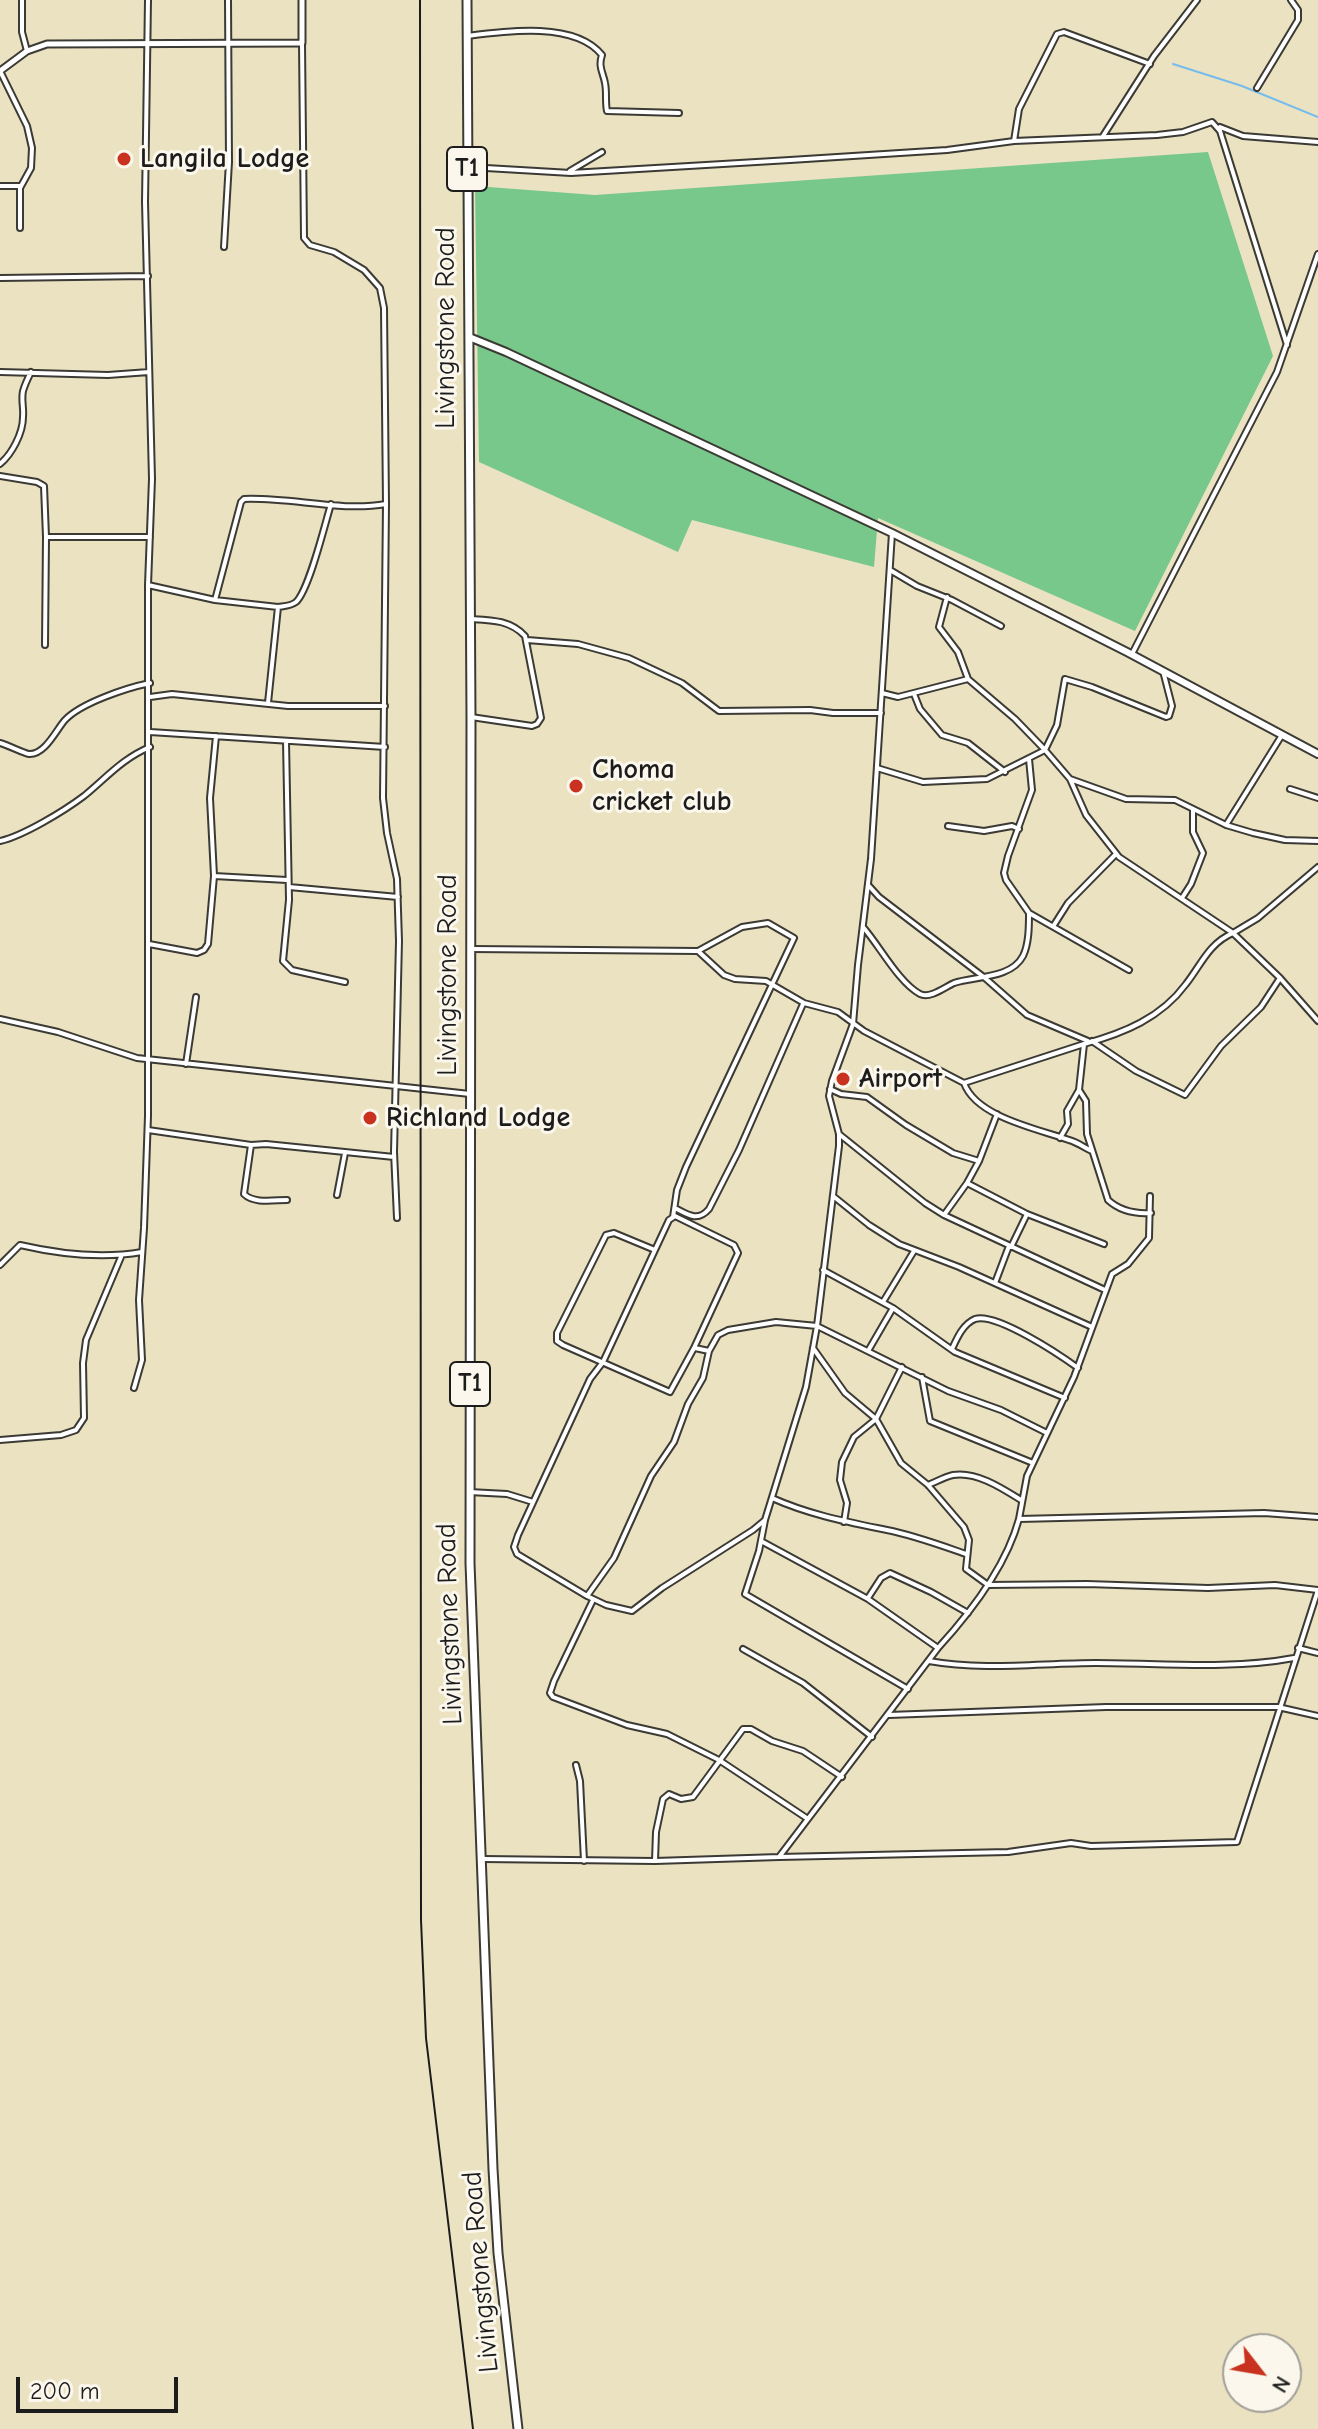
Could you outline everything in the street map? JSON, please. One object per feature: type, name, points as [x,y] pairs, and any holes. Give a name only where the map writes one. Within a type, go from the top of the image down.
[{"type":"highway","name":"Livingstone Road","points":[[467,0],[471,717],[470,1596],[497,2239],[518,2429]]},
{"type":"main road","points":[[469,337],[892,533],[1131,654],[1318,754]]},
{"type":"street","points":[[22,0],[22,32],[27,51]]},
{"type":"street","points":[[134,1388],[142,1360],[139,1300],[148,1130],[148,585],[152,479],[145,202],[148,0]]},
{"type":"street","points":[[224,247],[229,162],[228,0]]},
{"type":"street","points":[[302,0],[304,238],[310,245],[334,252],[364,270],[380,288],[384,308],[383,798],[398,897],[394,1157],[397,1218]]},
{"type":"street","points":[[1103,137],[1150,64],[1197,0]]},
{"type":"street","points":[[1257,88],[1298,20],[1298,10],[1291,0]]},
{"type":"street","points":[[467,36],[543,32],[578,38],[602,55],[600,72],[605,81],[607,111],[679,113]]},
{"type":"street","points":[[1014,141],[1019,109],[1057,34],[1064,32],[1150,64]]},
{"type":"street","points":[[20,228],[21,186],[31,168],[32,148],[27,126],[0,71],[27,51],[47,44],[302,43]]},
{"type":"street","points":[[467,167],[568,172],[947,150],[1014,141],[1183,132],[1212,122],[1243,136],[1318,142]]},
{"type":"street","points":[[1217,126],[1287,345]]},
{"type":"street","points":[[568,172],[602,152]]},
{"type":"street","points":[[0,186],[21,186]]},
{"type":"street","points":[[1131,654],[1277,372],[1318,254]]},
{"type":"street","points":[[0,278],[148,276]]},
{"type":"street","points":[[0,372],[108,375],[150,372]]},
{"type":"street","points":[[0,464],[14,447],[24,420],[22,403],[31,372]]},
{"type":"street","points":[[0,476],[44,486],[45,645]]},
{"type":"street","points":[[215,600],[244,499],[364,508],[386,504]]},
{"type":"street","points":[[148,585],[215,600],[278,607],[292,605],[299,600],[331,504]]},
{"type":"street","points":[[892,533],[868,885],[853,1024],[830,1089],[830,1103],[839,1134],[817,1326],[801,1409],[745,1594],[908,1689]]},
{"type":"street","points":[[46,537],[150,537]]},
{"type":"street","points":[[890,570],[1001,626]]},
{"type":"street","points":[[947,597],[939,627],[958,652],[968,679],[1015,719],[1070,779],[1086,815],[1116,854],[1233,933],[1280,978],[1318,1021]]},
{"type":"street","points":[[268,703],[278,607]]},
{"type":"street","points":[[469,619],[498,620],[520,631],[527,640],[541,714],[540,722],[532,726],[471,717]]},
{"type":"street","points":[[527,640],[578,644],[629,658],[682,683],[719,711],[881,713]]},
{"type":"street","points":[[877,768],[923,782],[987,779],[1045,750],[1057,725],[1065,679],[1166,717],[1172,706],[1162,671]]},
{"type":"street","points":[[882,693],[898,697],[968,679]]},
{"type":"street","points":[[0,743],[29,754],[35,752],[45,746],[67,718],[86,706],[150,683]]},
{"type":"street","points":[[150,697],[172,694],[238,702],[385,706]]},
{"type":"street","points":[[914,694],[926,717],[942,735],[968,743],[1005,772]]},
{"type":"street","points":[[150,732],[385,747]]},
{"type":"street","points":[[1226,825],[1282,735]]},
{"type":"street","points":[[149,944],[192,953],[204,950],[210,938],[214,876],[210,798],[216,736]]},
{"type":"street","points":[[286,741],[288,887],[284,965],[292,970],[345,982]]},
{"type":"street","points":[[0,841],[17,837],[63,810],[127,758],[150,747]]},
{"type":"street","points":[[1029,759],[1032,790],[1004,873],[1006,880],[1029,913],[1129,970]]},
{"type":"street","points":[[1070,779],[1126,799],[1168,799],[1226,825],[1285,840],[1318,841]]},
{"type":"street","points":[[1290,789],[1318,798]]},
{"type":"street","points":[[1182,898],[1203,853],[1193,832],[1193,809]]},
{"type":"street","points":[[948,826],[984,831],[1012,826],[1019,829]]},
{"type":"street","points":[[1054,925],[1068,903],[1116,854]]},
{"type":"street","points":[[964,1083],[1153,1018],[1185,986],[1202,958],[1214,946],[1258,918],[1318,867]]},
{"type":"street","points":[[214,876],[288,880]]},
{"type":"street","points":[[868,885],[1027,1015],[1089,1042],[1136,1071],[1185,1095],[1221,1046],[1261,1007],[1280,978]]},
{"type":"street","points":[[288,887],[398,897]]},
{"type":"street","points":[[863,927],[888,962],[919,994],[929,995],[957,982],[985,978],[1014,966],[1023,956],[1029,913]]},
{"type":"street","points":[[469,949],[698,951],[742,927],[768,923],[794,938],[677,1190],[673,1217],[603,1362],[590,1379],[515,1542],[515,1550],[593,1600],[632,1611],[765,1520]]},
{"type":"street","points":[[698,951],[724,975],[771,983],[804,1003],[838,1012],[853,1024],[964,1083],[967,1092],[997,1114],[1092,1151]]},
{"type":"street","points":[[186,1064],[196,997]]},
{"type":"street","points":[[675,1208],[694,1217],[702,1216],[709,1209],[739,1150],[804,1003]]},
{"type":"street","points":[[0,1019],[46,1029],[147,1059],[470,1095]]},
{"type":"street","points":[[1060,1138],[1068,1124],[1067,1111],[1079,1090],[1089,1042]]},
{"type":"street","points":[[830,1089],[841,1094],[867,1097],[953,1153],[979,1161]]},
{"type":"street","points":[[1079,1090],[1086,1101],[1087,1134],[1110,1202],[1129,1212],[1151,1213]]},
{"type":"street","points":[[944,1215],[979,1161],[997,1114]]},
{"type":"street","points":[[148,1130],[251,1145],[394,1157]]},
{"type":"street","points":[[839,1134],[944,1215],[1105,1290]]},
{"type":"street","points":[[251,1145],[244,1194],[263,1201],[287,1200]]},
{"type":"street","points":[[337,1195],[345,1153]]},
{"type":"street","points":[[967,1183],[1027,1214],[1104,1244]]},
{"type":"street","points":[[833,1196],[883,1234],[914,1251],[1092,1327]]},
{"type":"street","points":[[779,1857],[988,1585],[1012,1540],[1033,1463],[1078,1368],[1105,1290],[1114,1271],[1128,1264],[1149,1238],[1150,1196]]},
{"type":"street","points":[[995,1283],[1027,1214]]},
{"type":"street","points":[[655,1250],[614,1233],[606,1235],[556,1339],[670,1392],[694,1348],[738,1251],[734,1245],[673,1217]]},
{"type":"street","points":[[0,1265],[20,1245],[57,1253],[121,1257],[142,1252]]},
{"type":"street","points":[[883,1302],[914,1251]]},
{"type":"street","points":[[0,1440],[61,1435],[76,1430],[84,1418],[83,1363],[86,1340],[121,1257]]},
{"type":"street","points":[[823,1270],[893,1308],[952,1349],[1065,1398]]},
{"type":"street","points":[[868,1351],[893,1308]]},
{"type":"street","points":[[952,1349],[966,1325],[974,1320],[989,1319],[1037,1340],[1078,1368]]},
{"type":"street","points":[[587,1596],[614,1558],[651,1476],[674,1442],[688,1404],[703,1378],[715,1338],[728,1330],[776,1322],[817,1326],[948,1391],[1016,1416],[1047,1433]]},
{"type":"street","points":[[694,1348],[709,1351]]},
{"type":"street","points":[[480,1859],[655,1861],[1008,1852],[1071,1843],[1091,1846],[1237,1842],[1318,1590],[1275,1585],[1208,1588],[988,1585],[967,1572],[969,1540],[964,1527],[928,1485],[901,1463],[876,1419],[845,1393],[813,1348]]},
{"type":"street","points":[[844,1522],[847,1503],[840,1480],[842,1462],[854,1437],[876,1419],[902,1367]]},
{"type":"street","points":[[922,1377],[927,1414],[934,1424],[1033,1463]]},
{"type":"street","points":[[928,1485],[951,1475],[962,1475],[992,1483],[1021,1500]]},
{"type":"street","points":[[469,1492],[507,1494],[533,1502]]},
{"type":"street","points":[[772,1498],[795,1508],[844,1522],[903,1533],[966,1554]]},
{"type":"street","points":[[1019,1519],[1236,1514],[1318,1517]]},
{"type":"street","points":[[761,1541],[868,1599],[938,1648]]},
{"type":"street","points":[[868,1599],[881,1578],[894,1574],[968,1613]]},
{"type":"street","points":[[593,1600],[554,1681],[550,1693],[553,1697],[627,1725],[667,1734],[719,1760],[809,1819]]},
{"type":"street","points":[[1298,1648],[1318,1653]]},
{"type":"street","points":[[743,1649],[803,1683],[872,1737]]},
{"type":"street","points":[[929,1661],[983,1667],[1218,1664],[1274,1662],[1294,1658]]},
{"type":"street","points":[[889,1715],[1094,1708],[1278,1707],[1318,1716]]},
{"type":"street","points":[[655,1861],[656,1832],[663,1799],[669,1794],[681,1799],[693,1797],[739,1731],[746,1727],[778,1744],[803,1751],[842,1777]]},
{"type":"street","points":[[576,1765],[580,1781],[584,1861]]},
{"type":"green space","points":[[1208,152],[1273,356],[1135,631],[878,518],[874,567],[692,520],[678,552],[479,462],[475,186],[595,195]]},
{"type":"waterway","points":[[1173,64],[1242,86],[1318,117]]},
{"type":"railway","points":[[420,0],[421,1920],[426,2038],[473,2429]]},
{"type":"place","name":"Langila Lodge","points":[[124,159]]},
{"type":"place","name":"Choma cricket club","points":[[576,786]]},
{"type":"place","name":"Airport","points":[[843,1079]]},
{"type":"place","name":"Richland Lodge","points":[[370,1118]]}]
